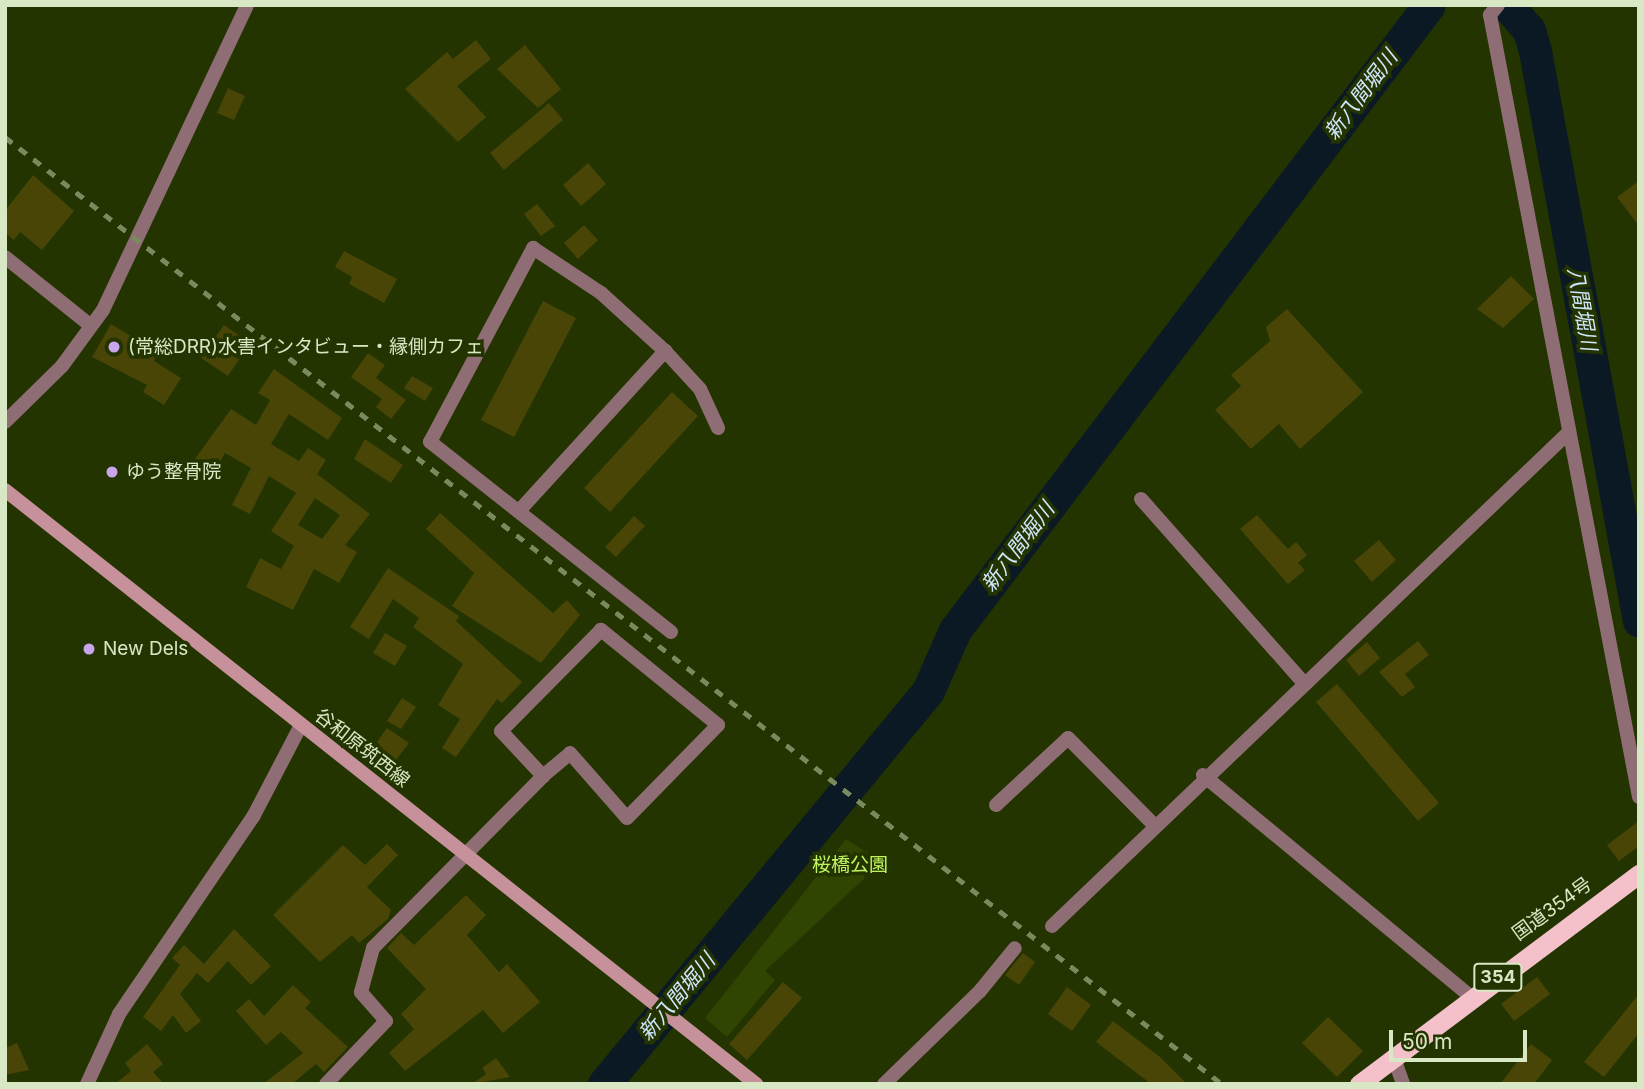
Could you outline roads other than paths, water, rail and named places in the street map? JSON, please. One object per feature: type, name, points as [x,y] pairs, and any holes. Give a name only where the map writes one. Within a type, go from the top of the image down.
[{"type":"highway","name":"国道354号","points":[[1359,1084],[1471,997],[1639,874]]},
{"type":"main road","name":"谷和原筑西線","points":[[5,490],[756,1084]]},
{"type":"street","points":[[5,422],[91,326],[247,5]]},
{"type":"street","points":[[1498,5],[1490,15],[1567,434],[1639,797]]},
{"type":"street","points":[[671,632],[430,442],[533,247],[601,293],[665,351],[700,389],[718,429]]},
{"type":"street","points":[[5,257],[91,326]]},
{"type":"street","points":[[519,511],[665,351]]},
{"type":"street","points":[[1052,926],[1203,775],[1567,434]]},
{"type":"street","points":[[1141,499],[1303,682]]},
{"type":"street","points":[[326,1084],[386,1021],[361,992],[373,948],[543,776],[570,753],[628,818],[718,725],[601,630],[501,731],[543,776]]},
{"type":"street","points":[[87,1084],[126,1003],[253,817],[301,725]]},
{"type":"street","points":[[996,805],[1068,738],[1153,824]]},
{"type":"street","points":[[1203,775],[1471,997]]},
{"type":"street","points":[[884,1084],[980,991],[1015,947]]},
{"type":"street","points":[[1393,1056],[1403,1084]]},
{"type":"waterway","name":"新八間堀川","points":[[604,1084],[928,691],[955,630],[1429,5]]},
{"type":"waterway","name":"八間堀川","points":[[1507,5],[1529,30],[1535,51],[1639,621]]},
{"type":"railway","points":[[5,137],[1222,1084]]},
{"type":"place","name":"(常総DRR)水害インタビュー・縁側カフェ","points":[[114,347]]},
{"type":"place","name":"ゆう整骨院","points":[[112,472]]},
{"type":"place","name":"New Dels","points":[[89,649]]},
{"type":"park label","name":"桜橋公園","points":[[850,865]]}]
